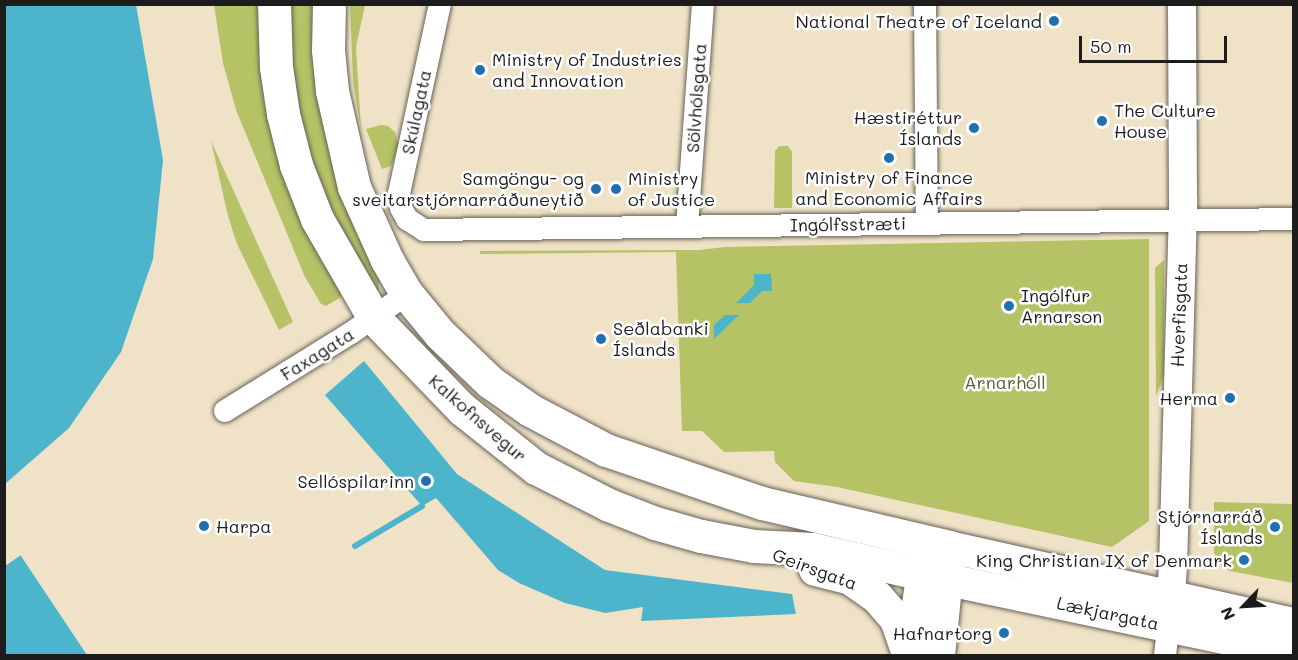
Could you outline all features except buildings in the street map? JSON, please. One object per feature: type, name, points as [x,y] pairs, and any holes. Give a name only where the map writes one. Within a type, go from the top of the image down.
[{"type":"main road","name":"Kalkofnsvegur","points":[[274,4],[276,67],[283,114],[296,165],[317,219],[374,318],[462,410],[536,468],[609,505],[655,523],[701,536],[754,546],[813,549],[933,576]]},
{"type":"main road","name":"Kalkofnsvegur","points":[[329,4],[328,50],[332,92],[341,142],[354,187],[368,222],[407,294],[445,339],[490,382],[530,410],[596,446],[656,469],[762,503],[938,545]]},
{"type":"main road","name":"Lækjargata","points":[[938,545],[1170,610],[1205,636],[1293,652]]},
{"type":"main road","name":"Geirsgata","points":[[910,656],[933,576],[938,545]]},
{"type":"main road","name":"Geirsgata","points":[[754,546],[810,568],[850,579],[869,590],[896,619],[910,656]]},
{"type":"main road","name":"Lækjargata","points":[[933,576],[1170,610],[1293,624]]},
{"type":"main road","name":"Geirsgata","points":[[933,576],[938,656]]},
{"type":"street","name":"Skúlagata","points":[[407,219],[401,208],[399,194],[440,4]]},
{"type":"street","name":"Sölvhólsgata","points":[[687,227],[703,4]]},
{"type":"street","points":[[925,4],[927,223]]},
{"type":"street","name":"Hverfisgata","points":[[1170,610],[1182,220],[1182,4]]},
{"type":"street","name":"Ingólfsstræti","points":[[407,219],[424,230],[440,232],[1293,219]]},
{"type":"street","name":"Faxagata","points":[[225,411],[374,318],[407,294]]},
{"type":"street","points":[[1165,656],[1170,610]]},
{"type":"green space","points":[[214,5],[264,5],[340,289],[341,297],[326,306],[321,304],[305,277],[236,110],[223,63]]},
{"type":"green space","points":[[284,5],[314,5],[380,273],[376,294],[322,202],[294,110]]},
{"type":"green space","points":[[350,5],[365,5],[356,47],[361,130],[353,81]]},
{"type":"green space","points":[[381,125],[388,126],[395,132],[399,146],[391,166],[382,169],[366,129]]},
{"type":"green space","points":[[211,141],[293,322],[279,330],[237,244],[228,216]]},
{"type":"green space","points":[[779,146],[788,146],[792,152],[792,208],[774,208],[775,151]]},
{"type":"green space","name":"Arnarhóll","points":[[1149,239],[1149,521],[1112,547],[837,487],[794,481],[775,462],[774,451],[724,452],[702,431],[682,431],[676,252],[480,254],[480,251],[699,250],[725,247]]},
{"type":"green space","points":[[1164,260],[1164,375],[1156,396],[1155,268]]},
{"type":"green space","points":[[1214,502],[1293,504],[1293,583],[1230,571],[1221,566],[1214,553]]},
{"type":"water","points":[[5,4],[136,5],[163,160],[153,259],[121,352],[69,428],[5,484]]},
{"type":"water","points":[[754,274],[771,274],[772,291],[762,291],[750,303],[736,303],[754,285]]},
{"type":"water","points":[[725,315],[739,315],[714,339],[714,325]]},
{"type":"water","points":[[364,361],[457,474],[605,570],[792,594],[796,614],[641,621],[643,607],[605,613],[565,603],[519,583],[498,570],[436,498],[422,506],[325,395]]},
{"type":"water","points":[[21,555],[87,655],[5,655],[5,566]]},
{"type":"waterway","points":[[355,546],[422,506]]},
{"type":"place","name":"National Theatre of Iceland","points":[[1054,21]]},
{"type":"place","name":"Ministry of Industries and Innovation","points":[[480,70]]},
{"type":"place","name":"The Culture House","points":[[1102,121]]},
{"type":"place","name":"Hæstiréttur Íslands","points":[[974,128]]},
{"type":"place","name":"Ministry of Finance and Economic Affairs","points":[[889,158]]},
{"type":"place","name":"Samgöngu- og sveitarstjórnarráðuneytið","points":[[596,189]]},
{"type":"place","name":"Ministry of Justice","points":[[616,189]]},
{"type":"place","name":"Ingólfur Arnarson","points":[[1009,306]]},
{"type":"place","name":"Seðlabanki Íslands","points":[[601,339]]},
{"type":"place","name":"Herma","points":[[1230,398]]},
{"type":"place","name":"Sellóspilarinn","points":[[426,481]]},
{"type":"place","name":"Harpa","points":[[204,526]]},
{"type":"place","name":"Stjórnarráð Íslands","points":[[1275,527]]},
{"type":"place","name":"King Christian IX of Denmark","points":[[1244,560]]},
{"type":"place","name":"Hafnartorg","points":[[1004,633]]}]
